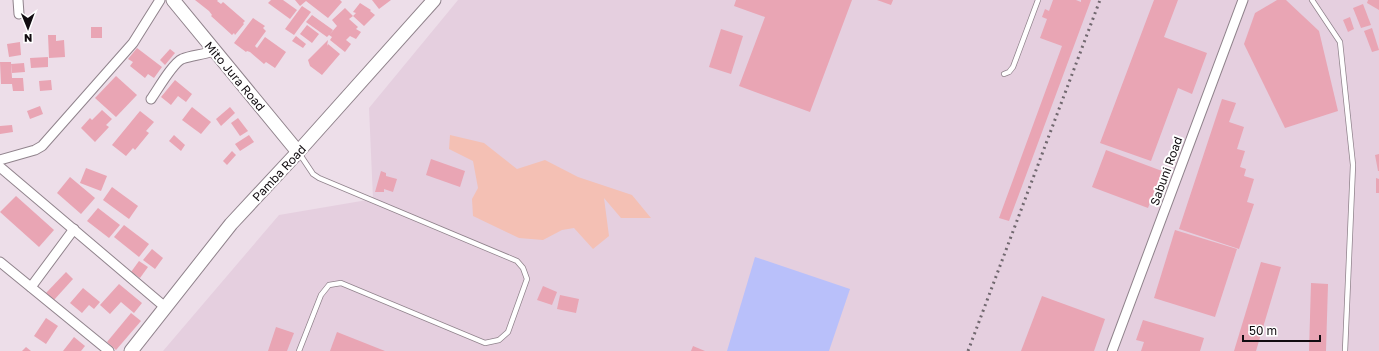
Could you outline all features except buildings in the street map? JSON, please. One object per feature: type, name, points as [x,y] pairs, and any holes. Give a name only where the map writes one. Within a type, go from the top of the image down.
[{"type":"main road","name":"Mito Jura Road","points":[[173,0],[213,51],[298,152]]},
{"type":"main road","name":"Pamba Road","points":[[131,351],[231,224],[298,152],[434,0]]},
{"type":"street","points":[[18,0],[20,14]]},
{"type":"street","points":[[0,160],[36,150],[42,146],[133,42],[160,0]]},
{"type":"street","name":"Sabuni Road","points":[[1112,351],[1243,0]]},
{"type":"street","points":[[151,99],[177,62],[184,58],[213,51]]},
{"type":"street","points":[[0,167],[165,307]]},
{"type":"street","points":[[31,287],[74,229]]},
{"type":"street","points":[[0,262],[109,351]]},
{"type":"lane","points":[[1004,74],[1009,72],[1013,67],[1038,0]]},
{"type":"lane","points":[[1312,0],[1340,42],[1353,166],[1345,351]]},
{"type":"lane","points":[[298,152],[313,174],[319,178],[517,260],[523,268],[526,279],[508,332],[500,340],[485,343],[341,283],[329,285],[321,295],[300,351]]},
{"type":"shaded area","points":[[458,0],[1379,0],[1379,351],[163,351],[279,215],[373,199],[369,108]]},
{"type":"shaded area","points":[[450,135],[484,143],[517,169],[545,160],[578,177],[632,195],[651,218],[621,218],[604,198],[609,236],[593,249],[574,228],[562,230],[543,240],[519,238],[473,216],[472,199],[478,188],[473,161],[449,149]]},
{"type":"water","points":[[755,257],[850,289],[829,351],[727,351]]},
{"type":"railway","points":[[968,351],[1100,0]]}]
